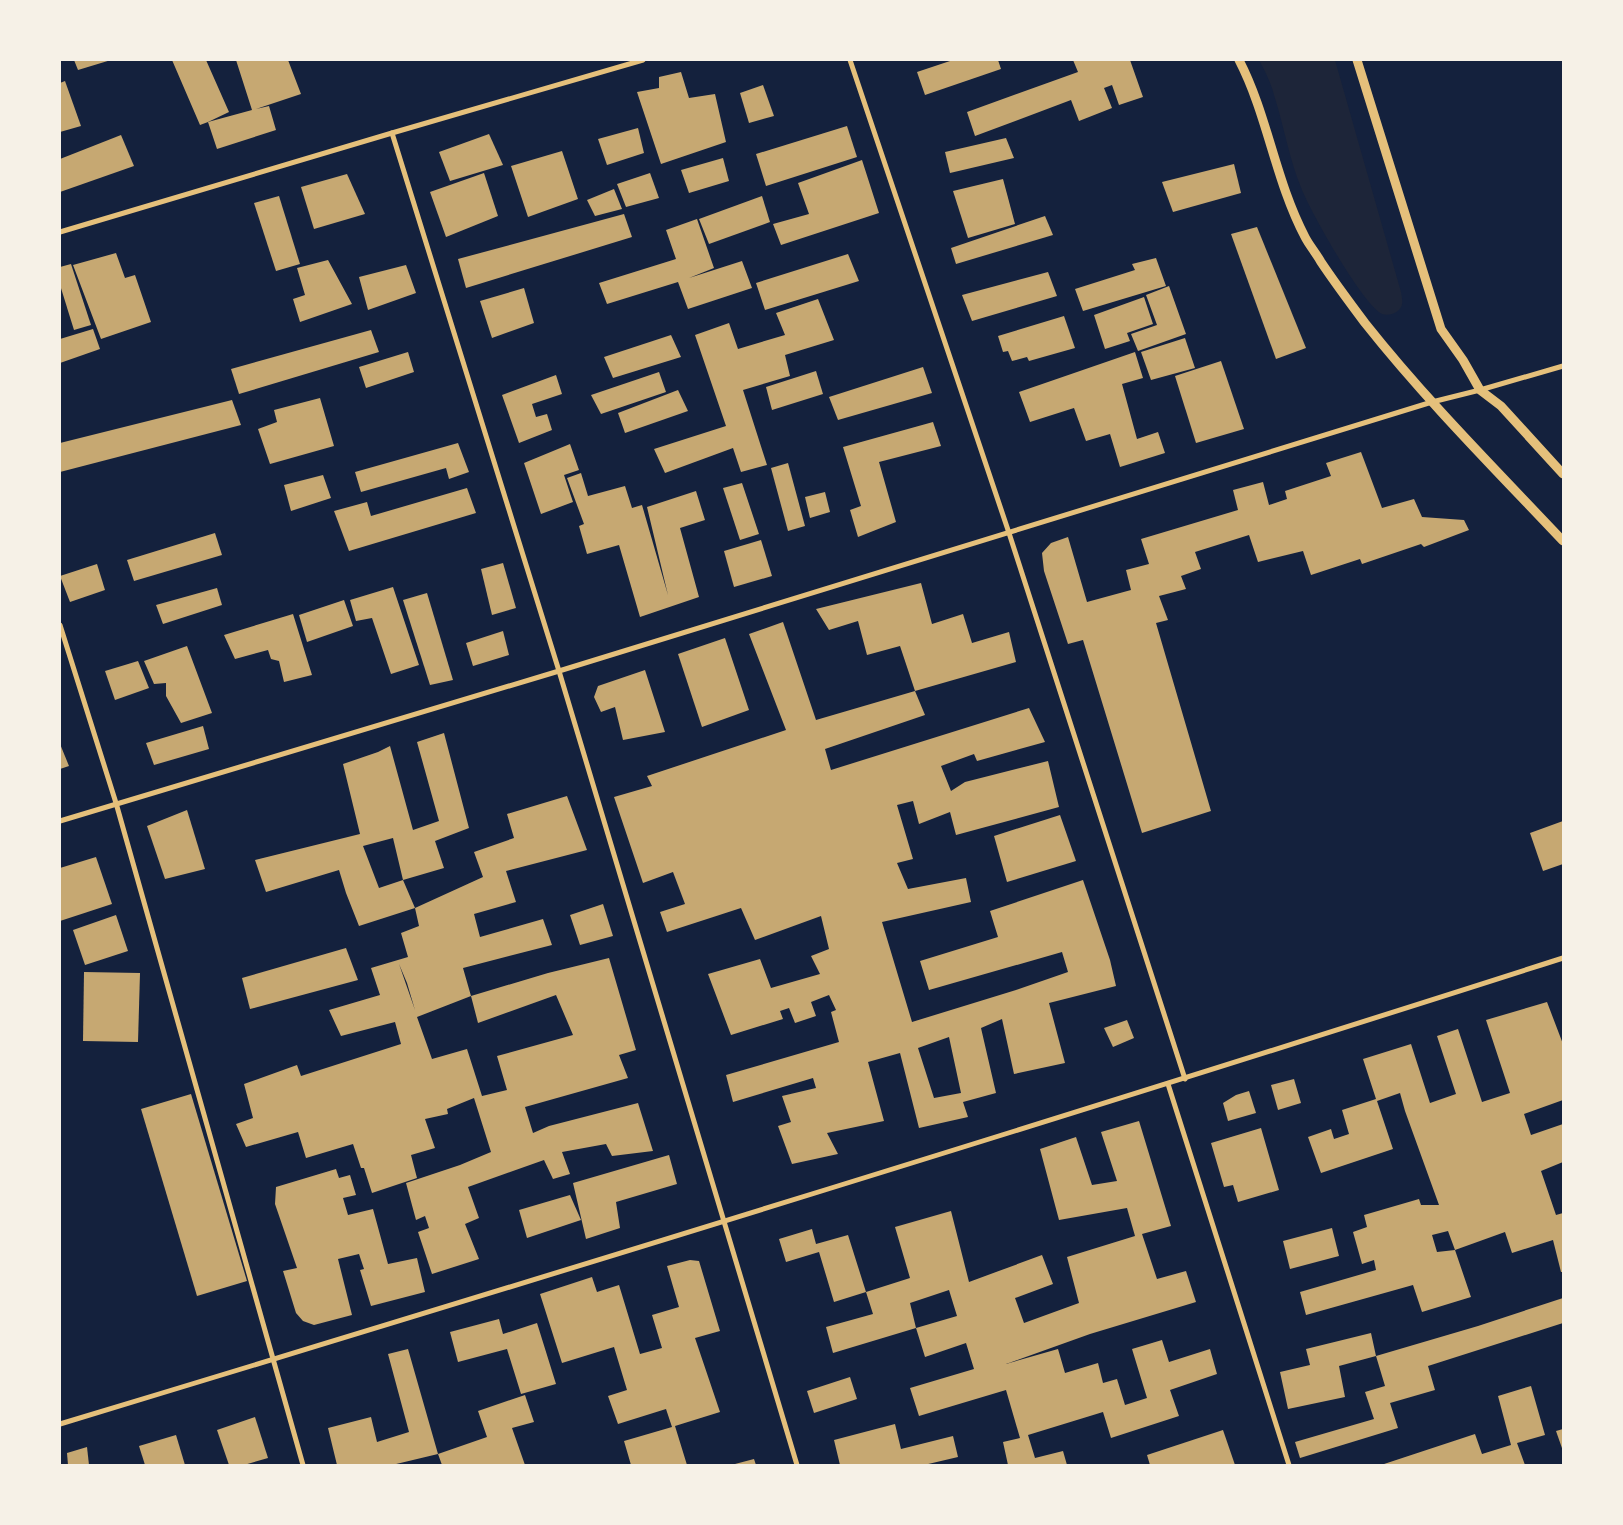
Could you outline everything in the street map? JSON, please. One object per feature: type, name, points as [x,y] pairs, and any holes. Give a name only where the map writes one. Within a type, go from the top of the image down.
[{"type":"street","points":[[60,232],[392,132],[644,60]]},
{"type":"street","points":[[850,60],[1009,533],[1185,1079]]},
{"type":"street","points":[[1239,60],[1251,83],[1269,135],[1283,187],[1305,237],[1346,299],[1385,349],[1432,402],[1563,541]]},
{"type":"street","points":[[1357,60],[1441,329],[1480,390],[1501,406],[1563,474]]},
{"type":"street","points":[[392,132],[559,671],[797,1465]]},
{"type":"street","points":[[60,821],[559,671],[1432,402],[1563,366]]},
{"type":"street","points":[[60,626],[116,803],[303,1465]]},
{"type":"street","points":[[60,1424],[1185,1079],[1563,958]]},
{"type":"street","points":[[1168,1084],[1290,1465]]},
{"type":"shaded area","points":[[1259,60],[1335,60],[1401,292],[1402,306],[1395,313],[1389,315],[1382,314],[1362,294],[1315,217],[1297,178],[1273,91]]},
{"type":"building","points":[[74,60],[111,60],[78,70]]},
{"type":"building","points":[[172,60],[206,60],[229,112],[200,125]]},
{"type":"building","points":[[236,60],[288,60],[301,94],[256,109],[269,106],[276,130],[217,149],[208,122],[252,110]]},
{"type":"building","points":[[953,60],[998,60],[1001,69],[925,95],[917,72]]},
{"type":"building","points":[[1073,60],[1130,60],[1143,97],[1119,105],[1112,85],[1104,88],[1112,108],[1079,121],[1071,100],[975,136],[967,112],[1078,72]]},
{"type":"building","points":[[681,72],[689,98],[715,94],[726,142],[661,164],[637,92],[659,88],[659,77]]},
{"type":"building","points":[[65,81],[81,126],[60,132],[60,83]]},
{"type":"building","points":[[763,85],[774,116],[749,123],[740,93]]},
{"type":"building","points":[[847,126],[857,157],[766,186],[756,154]]},
{"type":"building","points":[[638,128],[644,153],[607,165],[598,139]]},
{"type":"building","points":[[489,134],[503,165],[450,181],[439,152]]},
{"type":"building","points":[[121,135],[134,166],[60,192],[60,159]]},
{"type":"building","points":[[1006,138],[1014,158],[950,173],[945,152]]},
{"type":"building","points":[[562,151],[578,199],[528,217],[511,166]]},
{"type":"building","points":[[723,158],[729,181],[689,193],[681,170]]},
{"type":"building","points":[[862,160],[879,213],[781,245],[773,224],[809,214],[798,183]]},
{"type":"building","points":[[1234,164],[1241,193],[1173,212],[1162,182]]},
{"type":"building","points":[[484,173],[498,216],[446,237],[430,192]]},
{"type":"building","points":[[650,173],[659,198],[626,207],[617,184]]},
{"type":"building","points":[[347,174],[365,214],[314,229],[301,187]]},
{"type":"building","points":[[1003,179],[1015,224],[968,238],[953,191]]},
{"type":"building","points":[[614,189],[622,209],[595,216],[587,200]]},
{"type":"building","points":[[279,196],[300,264],[276,271],[254,203]]},
{"type":"building","points":[[762,196],[770,222],[709,244],[699,219]]},
{"type":"building","points":[[624,214],[632,237],[466,288],[458,259]]},
{"type":"building","points":[[1045,216],[1053,235],[956,264],[951,248]]},
{"type":"building","points":[[697,219],[714,268],[689,278],[742,261],[752,288],[688,309],[678,282],[607,304],[599,283],[676,259],[666,230]]},
{"type":"building","points":[[1257,227],[1306,348],[1276,359],[1231,234]]},
{"type":"building","points":[[116,253],[125,278],[135,275],[151,322],[101,339],[73,265]]},
{"type":"building","points":[[848,254],[859,281],[765,310],[756,283]]},
{"type":"building","points":[[1156,258],[1166,286],[1083,311],[1075,289],[1135,270],[1132,264]]},
{"type":"building","points":[[328,260],[352,304],[300,322],[293,299],[305,295],[297,268]]},
{"type":"building","points":[[71,264],[91,325],[74,330],[60,285],[60,267]]},
{"type":"building","points":[[406,265],[416,293],[368,310],[359,277]]},
{"type":"building","points":[[1048,272],[1057,296],[972,321],[962,295]]},
{"type":"building","points":[[1169,286],[1186,334],[1138,351],[1131,334],[1157,325],[1146,295]]},
{"type":"building","points":[[524,288],[534,323],[492,338],[480,301]]},
{"type":"building","points":[[1144,297],[1153,324],[1127,333],[1130,341],[1105,349],[1094,315]]},
{"type":"building","points":[[818,299],[834,340],[785,355],[790,376],[743,390],[767,465],[741,472],[733,448],[665,473],[654,449],[726,426],[695,335],[729,323],[738,349],[785,335],[776,313]]},
{"type":"building","points":[[1064,316],[1075,348],[1029,361],[1027,357],[1012,361],[1008,351],[1003,352],[998,336]]},
{"type":"building","points":[[93,329],[100,349],[60,363],[60,339]]},
{"type":"building","points":[[371,330],[379,352],[239,394],[231,369]]},
{"type":"building","points":[[671,335],[681,357],[613,378],[604,357]]},
{"type":"building","points":[[1185,338],[1195,368],[1151,380],[1141,352]]},
{"type":"building","points":[[408,352],[414,372],[366,388],[359,367]]},
{"type":"building","points":[[1135,352],[1143,378],[1122,384],[1137,439],[1158,432],[1165,453],[1120,467],[1110,434],[1086,441],[1074,408],[1030,422],[1019,392]]},
{"type":"building","points":[[1221,361],[1244,429],[1196,443],[1175,376]]},
{"type":"building","points":[[923,367],[932,393],[838,420],[829,397]]},
{"type":"building","points":[[816,371],[823,394],[772,410],[766,387]]},
{"type":"building","points":[[659,372],[666,392],[601,414],[591,395]]},
{"type":"building","points":[[556,375],[562,394],[532,404],[536,417],[547,414],[552,430],[519,443],[502,395]]},
{"type":"building","points":[[678,390],[688,411],[625,433],[618,413]]},
{"type":"building","points":[[320,398],[334,446],[270,464],[258,429],[277,422],[274,410]]},
{"type":"building","points":[[232,400],[241,425],[60,472],[60,443]]},
{"type":"building","points":[[933,422],[941,446],[879,462],[896,522],[858,537],[850,510],[861,506],[843,447]]},
{"type":"building","points":[[458,443],[469,472],[449,479],[446,468],[361,492],[355,472]]},
{"type":"building","points":[[570,444],[579,470],[564,475],[573,502],[541,514],[524,463]]},
{"type":"building","points":[[1361,452],[1382,508],[1414,499],[1422,517],[1464,520],[1469,530],[1424,547],[1421,544],[1362,564],[1360,559],[1311,575],[1303,551],[1258,562],[1249,535],[1195,552],[1201,569],[1181,576],[1186,589],[1159,596],[1168,620],[1156,623],[1211,811],[1142,833],[1083,640],[1068,644],[1044,571],[1042,553],[1051,543],[1068,537],[1087,602],[1131,590],[1126,570],[1149,564],[1141,539],[1238,510],[1233,490],[1263,482],[1269,505],[1287,499],[1285,491],[1331,476],[1326,463]]},
{"type":"building","points":[[788,463],[805,526],[788,531],[771,468]]},
{"type":"building","points":[[581,473],[588,496],[625,486],[632,508],[642,505],[668,595],[647,507],[696,491],[705,520],[680,528],[699,597],[640,617],[619,545],[587,554],[579,526],[584,524],[567,478]]},
{"type":"building","points":[[323,475],[331,498],[291,511],[284,485]]},
{"type":"building","points":[[742,483],[759,534],[740,540],[723,488]]},
{"type":"building","points":[[467,488],[476,513],[349,551],[334,511],[367,502],[371,516]]},
{"type":"building","points":[[825,492],[830,512],[810,518],[805,497]]},
{"type":"building","points":[[215,533],[222,555],[134,581],[127,560]]},
{"type":"building","points":[[761,540],[772,576],[734,587],[724,551]]},
{"type":"building","points":[[503,563],[516,608],[492,615],[481,569]]},
{"type":"building","points":[[97,564],[105,590],[70,602],[60,576]]},
{"type":"building","points":[[921,583],[932,624],[963,614],[972,643],[1009,632],[1016,662],[915,691],[900,646],[867,655],[858,621],[829,630],[816,609]]},
{"type":"building","points":[[393,587],[419,665],[391,674],[372,618],[356,621],[350,600]]},
{"type":"building","points":[[217,588],[222,605],[163,624],[156,605]]},
{"type":"building","points":[[427,593],[453,680],[430,685],[403,600]]},
{"type":"building","points":[[344,600],[353,626],[307,642],[299,615]]},
{"type":"building","points":[[293,614],[312,675],[284,682],[279,661],[271,659],[268,650],[235,659],[224,635]]},
{"type":"building","points":[[783,622],[816,720],[915,691],[925,715],[825,749],[831,770],[1029,708],[1045,742],[977,761],[974,754],[941,766],[951,791],[965,782],[1048,761],[1059,807],[956,835],[950,812],[919,824],[913,801],[897,805],[913,859],[897,863],[908,889],[966,878],[971,902],[882,922],[912,1022],[1068,972],[1062,952],[929,990],[920,961],[998,937],[990,911],[1083,880],[1110,960],[1116,986],[1049,1003],[1065,1063],[1014,1074],[1002,1019],[981,1028],[996,1093],[963,1102],[968,1117],[919,1128],[900,1053],[868,1062],[884,1121],[827,1133],[838,1154],[792,1164],[778,1126],[791,1122],[782,1096],[816,1088],[813,1078],[733,1102],[726,1075],[839,1042],[831,1012],[836,1010],[829,995],[811,1002],[816,1016],[795,1023],[789,1008],[780,1011],[783,1019],[731,1035],[708,974],[760,959],[771,988],[820,974],[811,956],[829,949],[821,916],[755,940],[741,908],[667,932],[660,912],[685,904],[673,872],[643,883],[614,797],[652,786],[647,776],[786,730],[749,634]],"holes":[[[949,1037],[961,1093],[934,1098],[918,1048]]]},
{"type":"building","points":[[503,631],[509,655],[473,666],[466,643]]},
{"type":"building","points":[[725,638],[749,710],[702,727],[678,654]]},
{"type":"building","points":[[187,646],[212,713],[181,723],[166,696],[166,683],[154,684],[144,661]]},
{"type":"building","points":[[138,661],[149,688],[115,700],[105,671]]},
{"type":"building","points":[[645,670],[665,732],[623,740],[615,707],[601,712],[594,697],[598,686]]},
{"type":"building","points":[[203,726],[209,749],[154,765],[146,743]]},
{"type":"building","points":[[444,733],[469,828],[435,841],[444,868],[403,880],[415,908],[359,926],[339,870],[266,892],[255,860],[360,834],[343,764],[390,746],[413,830],[439,821],[417,742]],"holes":[[[393,838],[403,880],[379,888],[363,846]]]},
{"type":"building","points":[[60,744],[69,766],[60,769]]},
{"type":"building","points":[[567,796],[587,850],[506,871],[516,902],[474,914],[480,937],[543,919],[552,945],[463,968],[471,996],[548,973],[609,958],[636,1050],[619,1055],[628,1078],[525,1107],[533,1133],[549,1126],[638,1103],[653,1151],[612,1156],[606,1144],[562,1152],[570,1174],[553,1179],[544,1160],[468,1187],[479,1218],[465,1224],[479,1259],[432,1274],[418,1232],[429,1228],[425,1216],[416,1220],[406,1183],[460,1165],[491,1152],[474,1098],[447,1109],[448,1114],[425,1119],[435,1148],[411,1155],[417,1178],[372,1193],[364,1168],[361,1168],[353,1144],[306,1158],[298,1132],[246,1147],[236,1124],[253,1118],[244,1084],[297,1065],[301,1076],[401,1044],[395,1022],[341,1036],[329,1010],[380,995],[371,968],[408,957],[401,933],[419,926],[415,908],[483,877],[474,852],[514,838],[507,814]],"holes":[[[399,964],[407,983],[415,1010]],[[556,995],[573,1035],[497,1056],[507,1090],[482,1096],[467,1049],[432,1059],[417,1017],[471,996],[478,1023]]]},
{"type":"building","points":[[187,810],[205,869],[165,879],[147,826]]},
{"type":"building","points":[[1060,815],[1076,861],[1007,882],[994,836]]},
{"type":"building","points":[[1563,821],[1563,864],[1543,871],[1530,833]]},
{"type":"building","points":[[96,857],[112,904],[60,921],[60,868]]},
{"type":"building","points":[[603,904],[613,936],[580,945],[570,915]]},
{"type":"building","points":[[116,915],[128,951],[85,965],[73,930]]},
{"type":"building","points":[[346,948],[358,980],[250,1009],[242,978]]},
{"type":"building","points":[[84,972],[140,973],[138,1042],[83,1041]]},
{"type":"building","points":[[1547,1002],[1563,1044],[1563,1100],[1524,1114],[1531,1135],[1563,1124],[1563,1162],[1541,1171],[1556,1215],[1563,1213],[1563,1272],[1561,1272],[1553,1240],[1512,1253],[1505,1232],[1455,1250],[1471,1297],[1422,1312],[1413,1285],[1306,1315],[1300,1292],[1376,1270],[1374,1260],[1362,1264],[1353,1232],[1367,1227],[1364,1215],[1419,1199],[1421,1205],[1439,1205],[1400,1093],[1377,1101],[1393,1149],[1321,1173],[1308,1137],[1331,1129],[1334,1139],[1349,1134],[1342,1110],[1376,1099],[1363,1059],[1411,1044],[1430,1103],[1456,1094],[1437,1036],[1458,1029],[1482,1102],[1510,1093],[1486,1020]],"holes":[[[1448,1231],[1455,1250],[1437,1252],[1432,1235]]]},
{"type":"building","points":[[1127,1020],[1134,1038],[1113,1047],[1104,1028]]},
{"type":"building","points":[[1294,1079],[1301,1103],[1278,1110],[1271,1085]]},
{"type":"building","points":[[1249,1091],[1256,1113],[1228,1121],[1223,1103],[1236,1095]]},
{"type":"building","points":[[191,1094],[247,1281],[197,1296],[141,1109]]},
{"type":"building","points":[[1139,1121],[1171,1226],[1142,1234],[1157,1279],[1186,1271],[1196,1302],[1090,1334],[1006,1364],[1058,1349],[1065,1373],[1098,1363],[1103,1383],[1117,1379],[1125,1405],[1147,1398],[1132,1349],[1162,1340],[1169,1362],[1210,1349],[1217,1374],[1170,1390],[1179,1416],[1111,1438],[1103,1412],[1028,1435],[1035,1458],[1063,1451],[1067,1465],[1008,1465],[1003,1442],[1020,1438],[1006,1390],[919,1416],[910,1388],[974,1369],[966,1343],[925,1357],[916,1328],[833,1353],[826,1327],[873,1314],[866,1292],[910,1278],[895,1227],[951,1211],[969,1282],[1042,1255],[1053,1284],[1015,1298],[1024,1323],[1079,1303],[1067,1257],[1135,1236],[1127,1208],[1059,1220],[1040,1149],[1076,1137],[1092,1185],[1117,1181],[1101,1132]],"holes":[[[949,1290],[957,1316],[916,1328],[910,1303]]]},
{"type":"building","points":[[1261,1128],[1279,1190],[1238,1202],[1233,1185],[1224,1187],[1211,1143]]},
{"type":"building","points":[[669,1155],[677,1184],[616,1202],[620,1228],[586,1239],[573,1183]]},
{"type":"building","points":[[336,1169],[339,1178],[350,1175],[356,1195],[343,1198],[348,1215],[373,1209],[388,1264],[417,1258],[425,1292],[371,1306],[360,1270],[364,1269],[359,1254],[338,1259],[352,1315],[314,1325],[303,1321],[296,1313],[283,1271],[297,1268],[275,1204],[276,1187]]},
{"type":"building","points":[[570,1195],[581,1220],[527,1238],[519,1210]]},
{"type":"building","points":[[1332,1228],[1339,1256],[1290,1269],[1283,1241]]},
{"type":"building","points":[[812,1229],[816,1244],[848,1235],[866,1292],[834,1302],[819,1252],[786,1262],[779,1239]]},
{"type":"building","points":[[690,1260],[699,1261],[720,1331],[695,1338],[720,1412],[675,1426],[687,1465],[631,1465],[624,1441],[672,1427],[666,1409],[618,1424],[608,1396],[627,1390],[614,1347],[562,1363],[540,1294],[592,1277],[597,1292],[619,1285],[640,1354],[662,1348],[652,1315],[679,1307],[667,1266]]},
{"type":"building","points":[[1563,1298],[1563,1323],[1428,1366],[1435,1390],[1390,1403],[1398,1428],[1300,1458],[1295,1442],[1374,1419],[1365,1392],[1385,1386],[1376,1356],[1478,1326]]},
{"type":"building","points":[[499,1319],[503,1334],[537,1323],[556,1384],[521,1394],[507,1349],[458,1362],[450,1332]]},
{"type":"building","points":[[1371,1333],[1376,1356],[1339,1366],[1345,1397],[1288,1409],[1280,1372],[1310,1365],[1306,1349]]},
{"type":"building","points":[[408,1349],[438,1454],[392,1465],[337,1465],[328,1428],[371,1417],[377,1442],[409,1432],[388,1354]]},
{"type":"building","points":[[850,1377],[857,1399],[814,1413],[807,1391]]},
{"type":"building","points":[[1531,1386],[1545,1435],[1517,1443],[1525,1465],[1381,1465],[1475,1434],[1482,1454],[1511,1445],[1498,1396]]},
{"type":"building","points":[[525,1395],[534,1422],[512,1428],[525,1465],[442,1465],[438,1454],[487,1437],[478,1411]]},
{"type":"building","points":[[255,1417],[268,1458],[244,1465],[229,1465],[217,1430]]},
{"type":"building","points":[[895,1424],[901,1449],[953,1436],[958,1457],[924,1465],[840,1465],[834,1440]]},
{"type":"building","points":[[1563,1429],[1563,1451],[1556,1431]]},
{"type":"building","points":[[1223,1430],[1235,1465],[1150,1465],[1147,1455]]},
{"type":"building","points":[[176,1435],[185,1465],[145,1465],[139,1446]]},
{"type":"building","points":[[87,1447],[89,1465],[68,1465],[67,1453]]},
{"type":"building","points":[[754,1459],[756,1465],[735,1465],[735,1464]]}]
